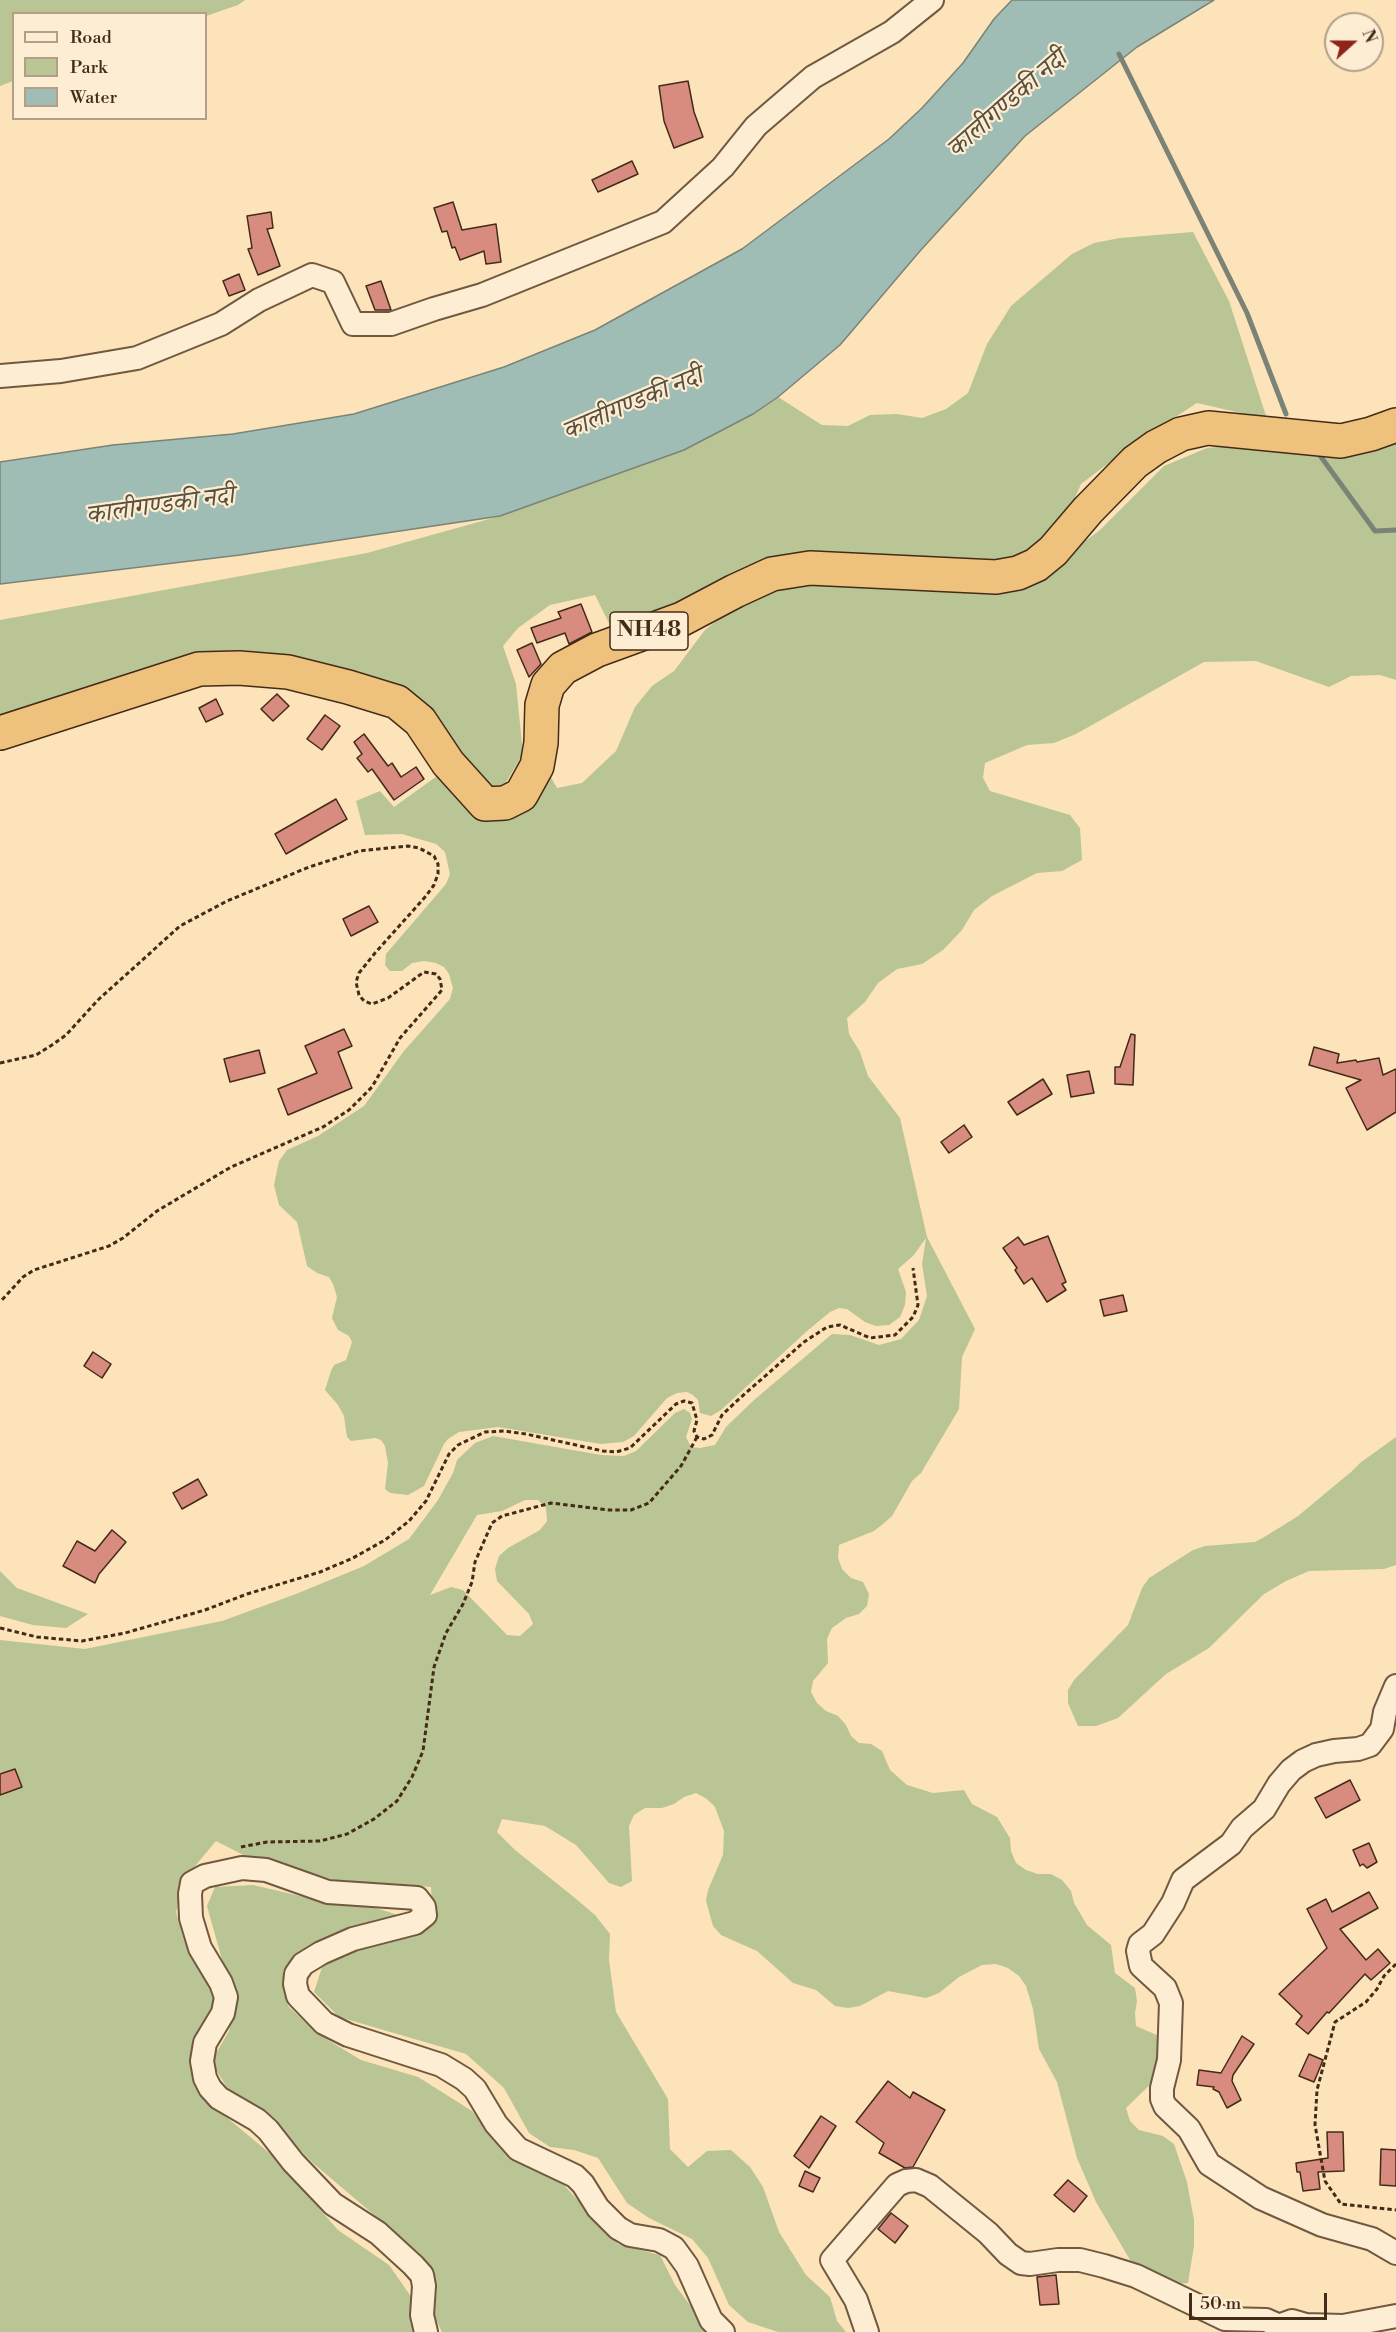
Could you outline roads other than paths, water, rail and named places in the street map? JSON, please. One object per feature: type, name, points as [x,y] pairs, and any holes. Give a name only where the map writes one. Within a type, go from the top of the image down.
[{"type":"highway","name":"NH48","points":[[0,733],[199,669],[239,668],[288,672],[397,702],[420,721],[448,763],[485,804],[505,803],[521,795],[537,766],[541,743],[542,705],[548,684],[563,668],[597,650],[682,619],[772,574],[810,567],[996,577],[1018,573],[1036,565],[1053,551],[1088,510],[1135,462],[1180,434],[1208,428],[1341,441],[1396,425]]},
{"type":"street","points":[[0,376],[61,371],[137,358],[221,324],[259,300],[312,275],[333,282],[353,324],[391,324],[482,295],[663,222],[723,167],[756,126],[813,77],[892,32],[932,0]]},
{"type":"street","points":[[1396,1686],[1385,1712],[1382,1729],[1370,1745],[1316,1755],[1291,1770],[1279,1784],[1264,1809],[1242,1828],[1231,1844],[1183,1880],[1173,1903],[1154,1934],[1140,1944],[1138,1951],[1142,1966],[1165,1988],[1171,2003],[1169,2060],[1162,2088],[1162,2099],[1169,2110],[1189,2129],[1209,2164],[1261,2198],[1322,2225],[1372,2239],[1396,2253]]},
{"type":"street","points":[[426,2332],[422,2315],[424,2286],[422,2275],[378,2233],[327,2199],[257,2120],[219,2098],[205,2078],[202,2061],[205,2043],[223,2013],[226,1997],[221,1983],[200,1948],[191,1918],[192,1884],[205,1876],[242,1868],[266,1870],[328,1892],[417,1898],[424,1907],[425,1915],[415,1923],[353,1939],[303,1964],[296,1974],[295,1984],[298,1996],[324,2023],[348,2036],[441,2065],[464,2079],[475,2089],[496,2124],[518,2149],[575,2176],[583,2184],[598,2208],[618,2228],[630,2235],[659,2240],[674,2248],[687,2266],[711,2320],[723,2332]]},
{"type":"street","points":[[867,2332],[856,2300],[832,2260],[897,2186],[906,2181],[916,2180],[930,2186],[1021,2263],[1058,2260],[1088,2262],[1136,2276],[1225,2319],[1266,2320],[1287,2328],[1292,2321],[1306,2325],[1343,2326],[1396,2316]]},
{"type":"water","name":"कालीगण्डकी नदी","points":[[1012,0],[1214,0],[1137,47],[1025,136],[920,251],[840,345],[778,397],[753,414],[684,450],[500,516],[240,555],[0,584],[0,462],[113,445],[233,434],[354,414],[504,367],[595,330],[742,249],[889,139],[922,108],[963,63],[994,19]]},
{"type":"waterway","points":[[1119,54],[1247,313],[1286,414]]},
{"type":"waterway","points":[[1316,450],[1375,531],[1396,530]]}]
